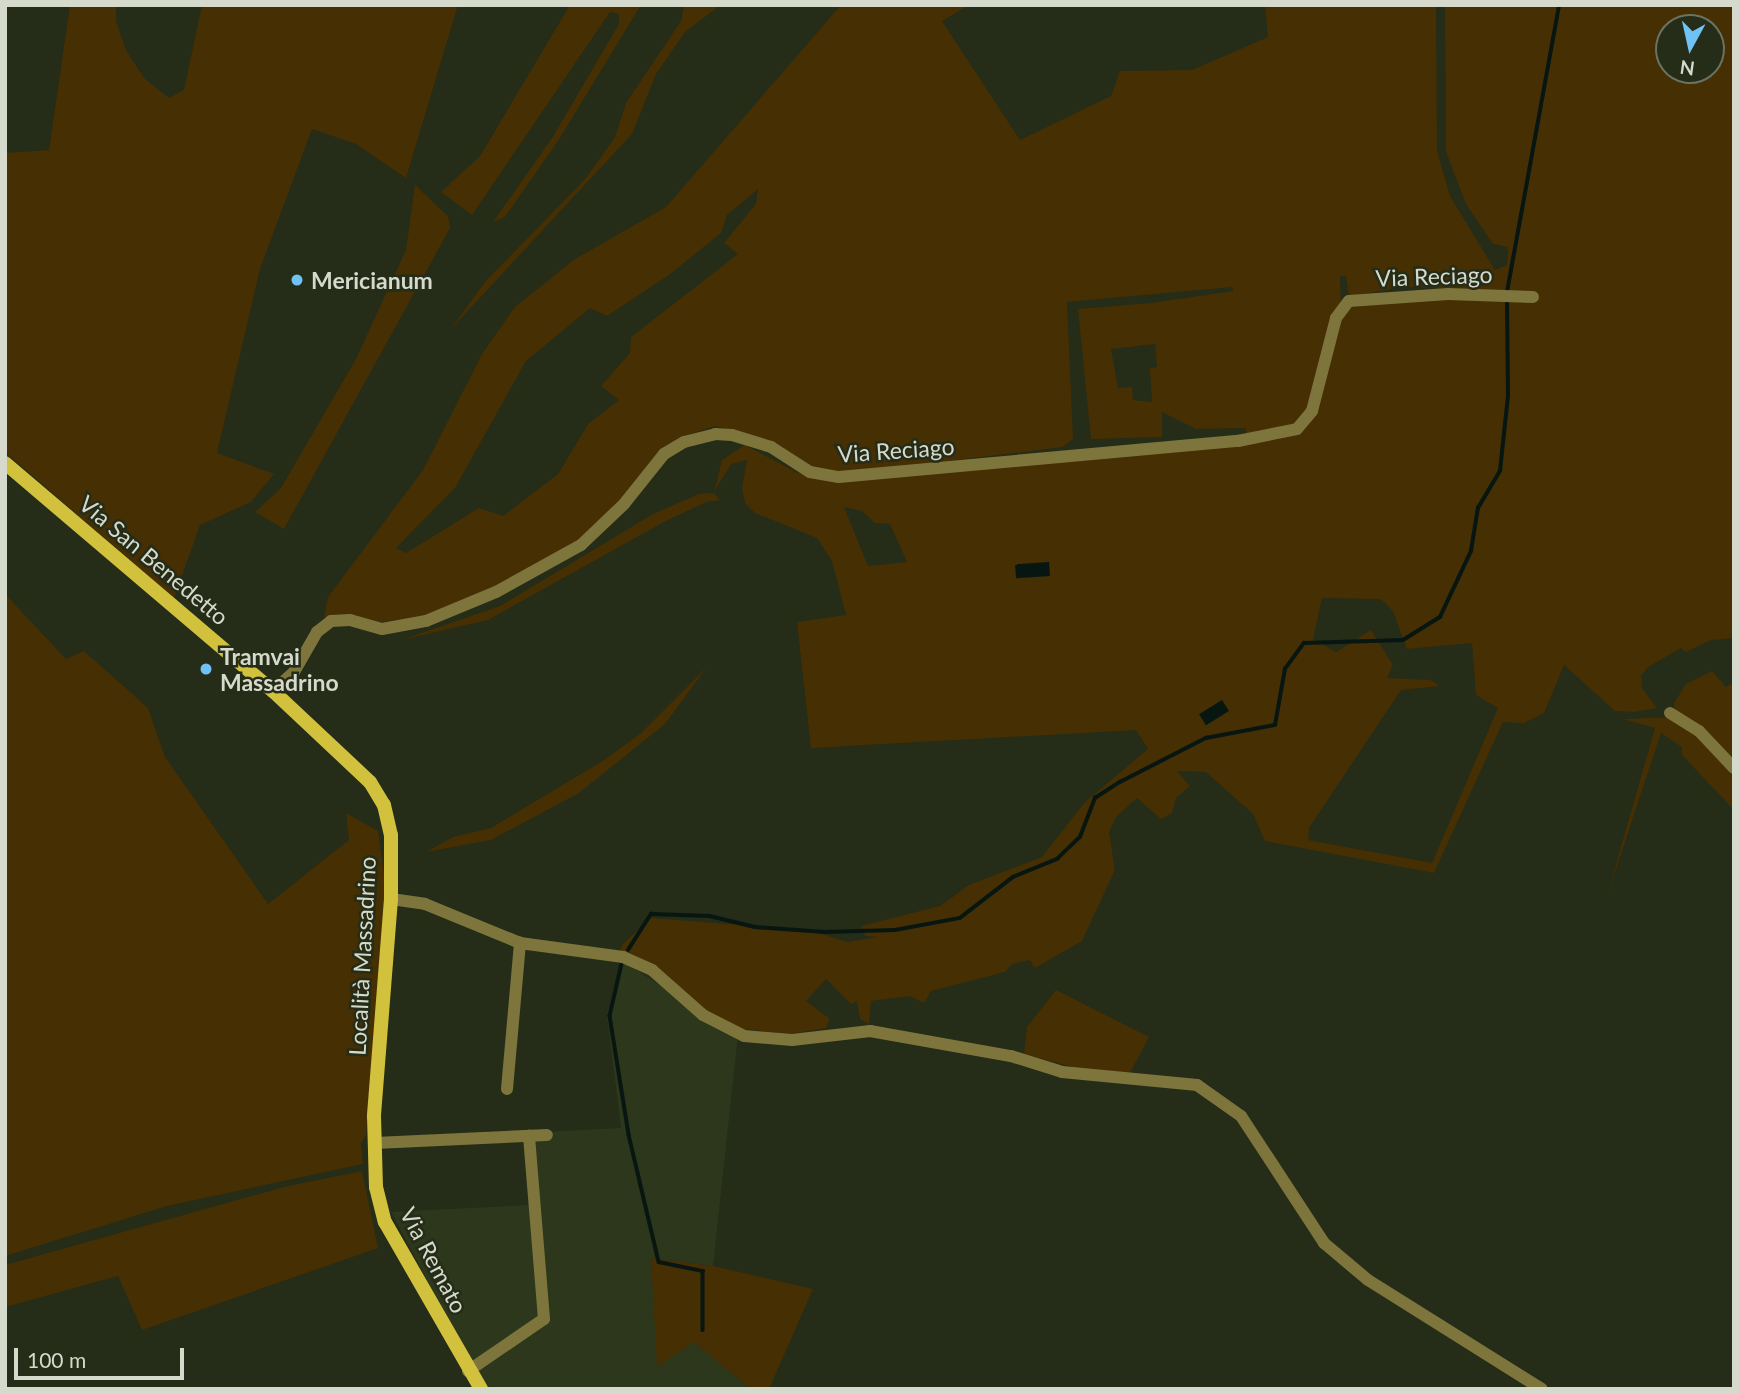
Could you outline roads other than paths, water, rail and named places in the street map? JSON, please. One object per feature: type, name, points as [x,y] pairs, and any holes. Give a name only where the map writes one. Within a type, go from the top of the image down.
[{"type":"main road","name":"Via San Benedetto","points":[[5,463],[275,689]]},
{"type":"main road","name":"Località Massadrino","points":[[275,689],[370,782],[384,805],[391,835],[391,899],[375,1143]]},
{"type":"main road","name":"Via Remato","points":[[375,1143],[376,1187],[385,1222],[468,1371],[481,1389]]},
{"type":"street","name":"Via Reciago","points":[[275,689],[293,672],[317,632],[331,621],[350,620],[382,629],[426,621],[496,592],[581,545],[624,504],[664,454],[684,442],[715,434],[732,435],[771,447],[810,472],[839,477],[1238,441],[1297,429],[1312,411],[1336,318],[1349,301],[1383,296],[1532,297]]},
{"type":"street","points":[[1670,713],[1692,725],[1734,768]]},
{"type":"street","points":[[391,899],[425,904],[520,943],[638,963],[703,1014],[744,1036],[792,1040],[870,1031],[1011,1056],[1062,1072],[1197,1085],[1241,1116],[1301,1213],[1324,1243],[1368,1280],[1542,1389]]},
{"type":"street","points":[[507,1089],[520,943]]},
{"type":"street","points":[[375,1143],[547,1135]]},
{"type":"street","points":[[468,1371],[544,1320],[529,1136]]},
{"type":"waterway","points":[[1507,292],[1559,5]]},
{"type":"waterway","points":[[628,950],[651,914],[710,916],[755,927],[825,932],[895,930],[960,918],[1013,877],[1057,859],[1080,837],[1095,798],[1120,782],[1206,738],[1275,725],[1285,669],[1304,643],[1403,640],[1440,617],[1471,551],[1478,508],[1500,471],[1508,396],[1507,300]]},
{"type":"waterway","points":[[622,964],[610,1016],[629,1135],[659,1262],[703,1271],[703,1330]]},
{"type":"place","name":"Mericianum","points":[[297,280]]},
{"type":"place","name":"Tramvai Massadrino","points":[[206,669]]}]
